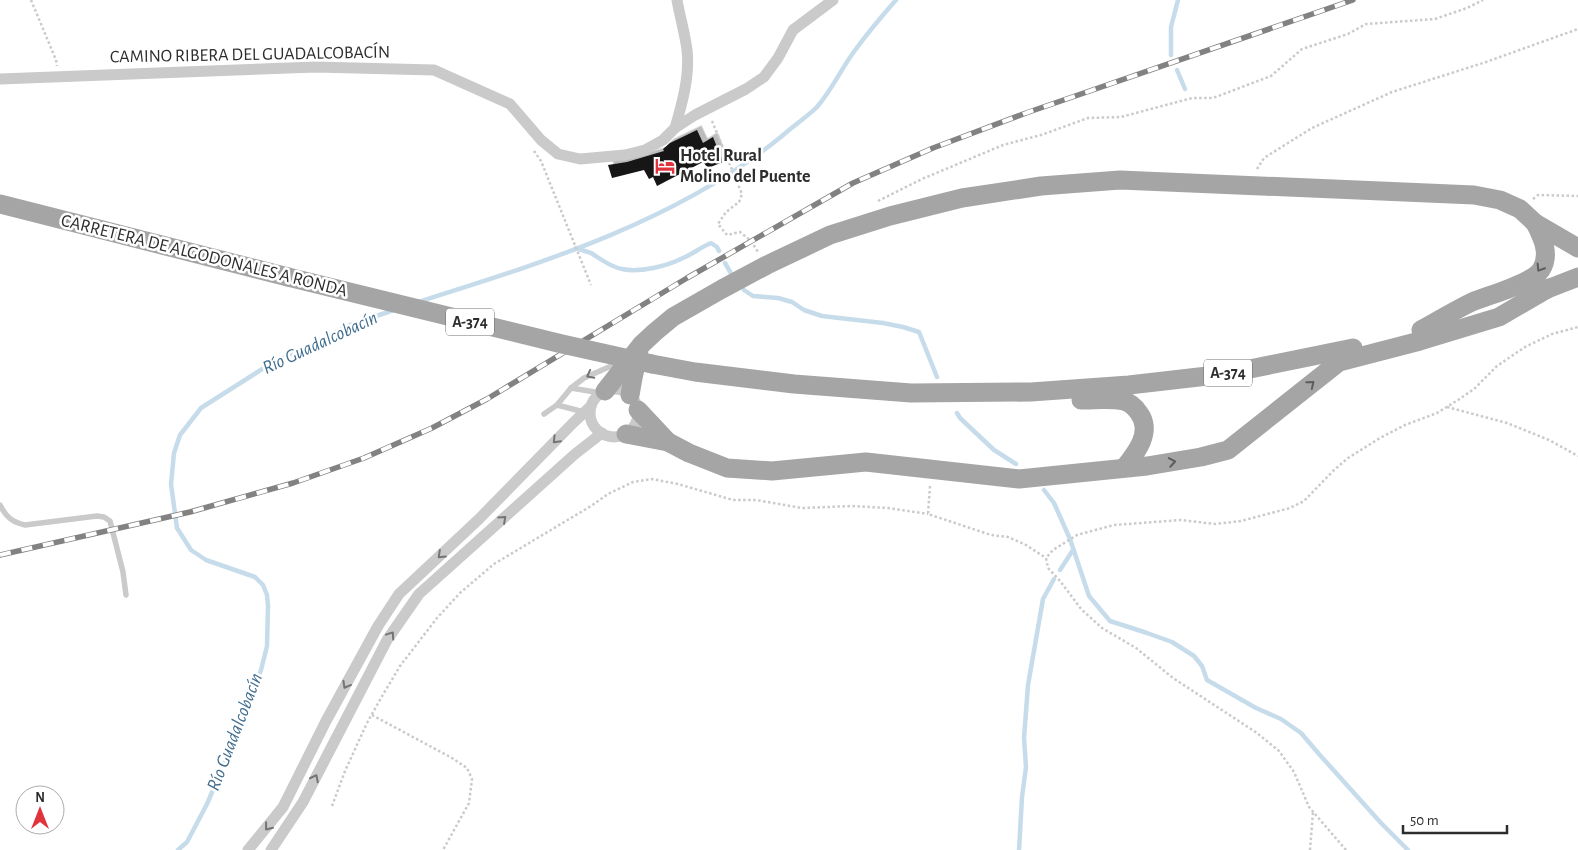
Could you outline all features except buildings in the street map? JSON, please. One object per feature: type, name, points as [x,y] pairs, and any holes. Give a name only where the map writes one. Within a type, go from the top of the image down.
[{"type":"main road","points":[[603,392],[636,351],[673,317],[767,265],[830,235],[890,216],[962,198],[1041,186],[1120,180],[1474,194],[1500,200],[1520,209],[1535,223],[1578,248]]},
{"type":"main road","name":"CARRETERA DE ALGODONALES A RONDA","points":[[2,205],[288,277],[652,364],[695,372],[786,383],[911,393],[1031,392],[1129,385],[1225,374],[1363,346],[1422,330],[1481,313],[1578,277]]},
{"type":"main road","points":[[1422,330],[1471,303],[1532,278],[1541,269],[1545,259],[1545,244],[1535,223]]},
{"type":"main road","points":[[626,434],[668,442],[689,453],[727,468],[772,471],[866,462],[1019,479],[1147,466],[1201,457],[1228,450],[1339,362],[1420,341],[1499,317],[1549,288]]},
{"type":"main road","points":[[636,351],[634,403],[668,442]]},
{"type":"main road","points":[[1031,392],[1069,400],[1115,400],[1133,405],[1142,417],[1144,428],[1143,440],[1137,452],[1124,468]]},
{"type":"street","points":[[675,128],[682,106],[686,80],[687,52],[677,0]]},
{"type":"street","name":"CAMINO RIBERA DEL GUADALCOBACÍN","points":[[0,79],[316,68],[434,70],[510,104],[541,140],[558,154],[580,159],[625,155],[645,150],[663,140],[675,128],[695,115],[746,89],[764,77],[778,58],[794,30],[833,0]]},
{"type":"street","points":[[248,850],[283,807],[378,626],[399,594],[479,519],[588,409],[597,396],[603,392],[618,389],[634,403],[636,424],[626,434],[614,437],[602,433],[596,428],[588,409]]},
{"type":"street","points":[[272,850],[303,802],[387,640],[419,594],[575,454],[602,433]]},
{"type":"lane","points":[[544,414],[557,405],[571,388],[584,378],[636,351]]},
{"type":"lane","points":[[571,388],[603,392]]},
{"type":"lane","points":[[557,405],[588,409]]},
{"type":"lane","points":[[0,505],[4,514],[10,519],[25,525],[97,516],[108,518],[123,572],[126,595]]},
{"type":"path","points":[[31,0],[56,60],[57,78]]},
{"type":"path","points":[[871,205],[922,180],[1003,146],[1088,118],[1121,117],[1192,98],[1213,98],[1271,76],[1302,49],[1348,34],[1366,24],[1435,19],[1483,0]]},
{"type":"path","points":[[1255,186],[1257,169],[1264,158],[1312,128],[1392,92],[1486,62],[1578,29]]},
{"type":"path","points":[[695,115],[711,120],[742,194],[739,202],[726,212],[718,224],[727,234],[740,232],[751,242],[767,265]]},
{"type":"path","points":[[531,147],[541,161],[591,285]]},
{"type":"path","points":[[1520,209],[1538,195],[1578,196]]},
{"type":"path","points":[[1046,558],[1053,550],[1077,535],[1114,525],[1158,520],[1181,520],[1215,524],[1241,521],[1290,508],[1304,501],[1348,458],[1405,424],[1437,413],[1447,407],[1474,389],[1497,366],[1525,346],[1552,334],[1578,327]]},
{"type":"path","points":[[1447,407],[1507,423],[1549,440],[1578,456]]},
{"type":"path","points":[[928,514],[931,469]]},
{"type":"path","points":[[332,806],[341,780],[372,714],[400,666],[436,618],[494,564],[608,494],[633,482],[652,479],[678,484],[733,500],[756,500],[802,508],[888,508],[928,514],[991,535],[1008,537],[1026,545],[1046,558],[1048,568],[1080,609],[1102,628],[1136,648],[1173,678],[1257,733],[1279,751],[1294,772],[1309,807],[1346,850]]},
{"type":"path","points":[[372,714],[452,758],[467,768],[470,773],[472,779],[469,803],[443,850]]},
{"type":"path","points":[[1310,850],[1312,811]]},
{"type":"waterway","name":"Río Guadalcobacín","points":[[418,302],[514,271],[609,236],[699,192],[742,166],[817,107],[858,46],[896,0]]},
{"type":"waterway","points":[[1171,55],[1171,27],[1178,0]]},
{"type":"waterway","points":[[1177,70],[1185,89]]},
{"type":"waterway","points":[[576,248],[591,253],[614,266],[629,270],[653,268],[669,264],[711,243],[719,251]]},
{"type":"waterway","points":[[725,263],[732,275]]},
{"type":"waterway","points":[[744,290],[753,296],[778,298],[792,302],[804,310],[822,316],[883,323],[919,332],[937,377]]},
{"type":"waterway","name":"Río Guadalcobacín","points":[[178,850],[187,842],[207,804],[261,670],[267,646],[268,606],[267,595],[263,585],[255,577],[206,560],[191,550],[177,528],[171,484],[174,453],[180,435],[201,408],[267,366],[350,325],[394,310]]},
{"type":"waterway","points":[[957,413],[994,450],[1016,464]]},
{"type":"waterway","points":[[1044,490],[1054,503],[1070,539],[1089,596],[1110,621],[1172,642],[1194,656],[1202,666],[1207,680],[1256,708],[1281,719],[1301,733],[1381,823],[1408,850]]},
{"type":"waterway","points":[[1060,570],[1073,550]]},
{"type":"waterway","points":[[1019,850],[1026,767],[1024,738],[1028,685],[1043,599],[1054,579]]},
{"type":"railway","points":[[0,555],[190,512],[293,483],[364,458],[432,428],[487,399],[687,278],[853,183],[933,148],[1026,113],[1353,0]]},
{"type":"place","name":"Hotel Rural Molino del Puente","points":[[665,166]]}]
